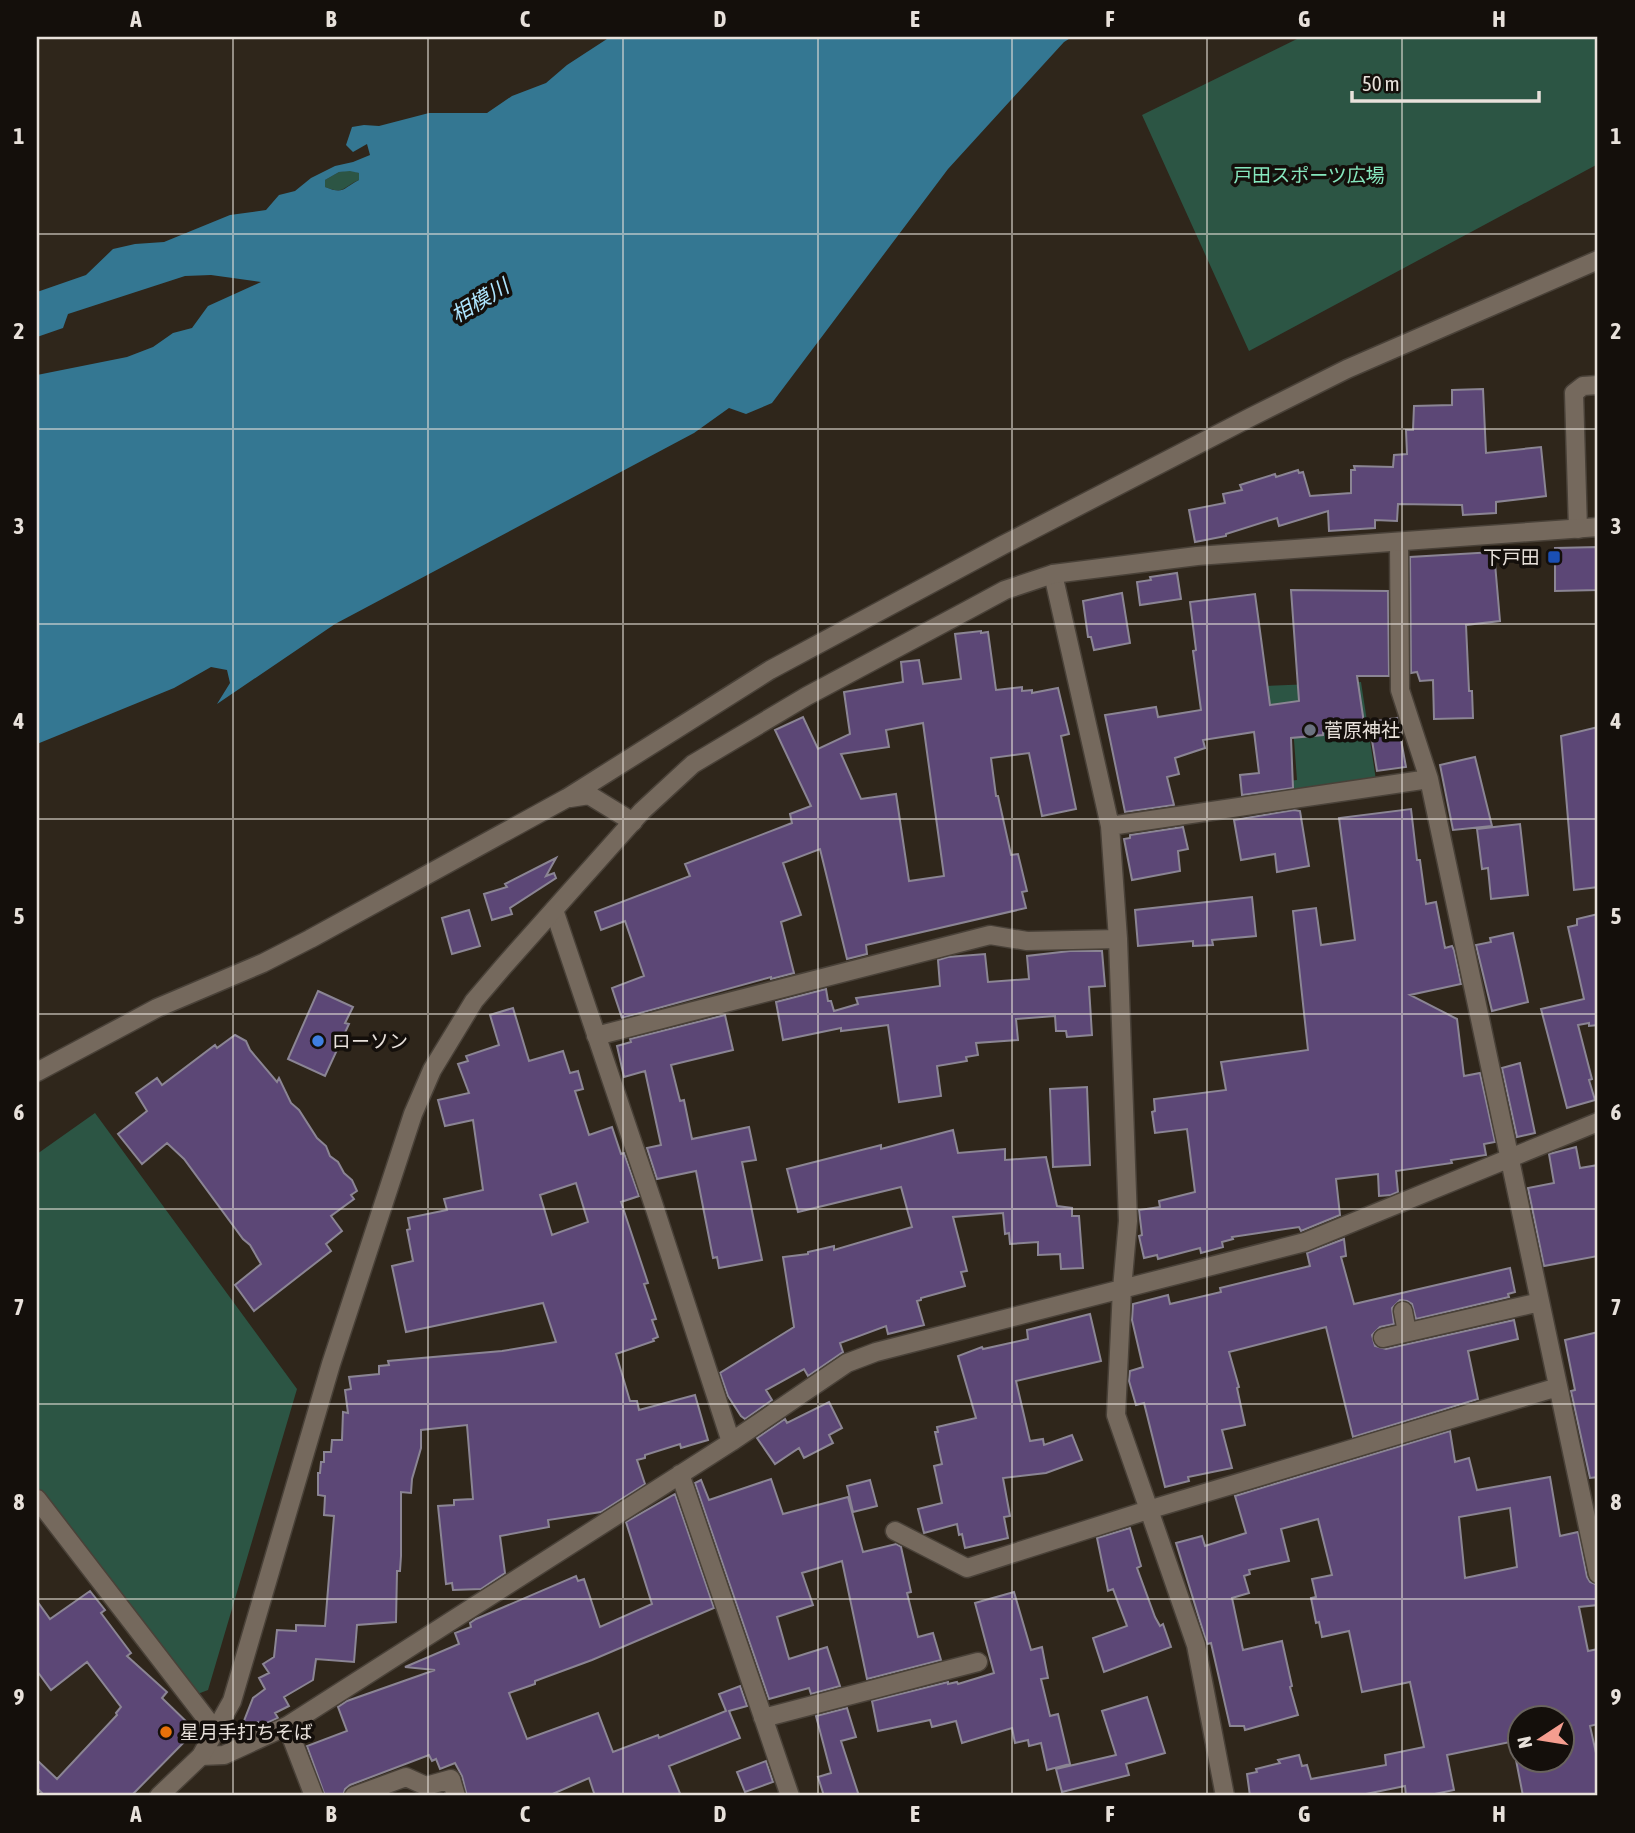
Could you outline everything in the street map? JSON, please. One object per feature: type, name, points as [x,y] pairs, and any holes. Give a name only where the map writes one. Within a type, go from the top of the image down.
[{"type":"street","points":[[37,1072],[157,1007],[263,963],[310,939],[567,798],[769,670],[1003,544],[1348,369],[1598,260]]},
{"type":"street","points":[[1578,529],[1574,393],[1583,386],[1598,385]]},
{"type":"street","points":[[159,1796],[201,1756],[232,1702],[331,1364],[412,1114],[432,1070],[474,1001],[633,822],[693,764],[807,696],[1005,590],[1054,574],[1197,556],[1598,527]]},
{"type":"street","points":[[1399,542],[1400,690],[1429,779],[1558,1387],[1591,1508],[1598,1574]]},
{"type":"street","points":[[1054,574],[1110,826],[1118,939],[1128,1221],[1116,1415],[1196,1645],[1225,1796]]},
{"type":"street","points":[[1110,826],[1429,779]]},
{"type":"street","points":[[567,798],[589,796],[633,822]]},
{"type":"street","points":[[554,910],[731,1442]]},
{"type":"street","points":[[596,1036],[990,935],[1027,941],[1118,939]]},
{"type":"street","points":[[201,1756],[224,1755],[287,1726],[731,1442],[847,1363],[876,1352],[1305,1242],[1598,1122]]},
{"type":"street","points":[[1383,1338],[1540,1302]]},
{"type":"street","points":[[1403,1311],[1407,1332]]},
{"type":"street","points":[[895,1531],[967,1568],[1148,1510],[1558,1387]]},
{"type":"street","points":[[680,1474],[790,1796]]},
{"type":"street","points":[[37,1499],[215,1730]]},
{"type":"street","points":[[763,1718],[978,1662]]},
{"type":"street","points":[[287,1726],[314,1796]]},
{"type":"street","points":[[354,1796],[406,1777],[426,1786],[459,1775],[456,1796]]},
{"type":"green space","name":"戸田スポーツ広場","points":[[1301,37],[1598,37],[1598,164],[1249,351],[1142,115]]},
{"type":"green space","points":[[350,170],[359,173],[359,180],[340,190],[325,187],[325,180],[339,172]]},
{"type":"green space","points":[[1361,682],[1376,780],[1271,795],[1271,783],[1297,780],[1293,727],[1266,728],[1263,686]]},
{"type":"green space","points":[[95,1113],[297,1389],[208,1690],[195,1695],[37,1493],[37,1154]]},
{"type":"water","name":"相模川","points":[[610,37],[1072,37],[1064,42],[948,169],[772,403],[746,414],[729,408],[694,433],[335,624],[217,704],[230,683],[227,670],[211,667],[174,688],[37,744],[37,375],[127,357],[153,347],[173,333],[192,328],[208,306],[261,282],[211,275],[185,276],[68,314],[63,328],[37,337],[37,292],[86,275],[113,249],[164,242],[230,215],[266,210],[279,195],[295,191],[311,178],[335,166],[370,155],[367,144],[353,152],[346,145],[352,127],[379,126],[429,113],[487,113],[512,96],[546,83],[567,65]],"holes":[[[339,172],[359,173],[359,180],[343,190],[325,187],[325,180]]]},
{"type":"building","points":[[1483,389],[1486,453],[1541,447],[1546,496],[1496,502],[1496,513],[1463,515],[1462,505],[1398,504],[1397,521],[1375,520],[1375,528],[1329,531],[1328,511],[1279,526],[1277,518],[1226,536],[1195,542],[1189,510],[1225,503],[1223,494],[1242,490],[1240,485],[1298,470],[1299,473],[1303,472],[1310,496],[1351,493],[1351,470],[1355,470],[1354,466],[1393,467],[1394,455],[1407,454],[1406,430],[1413,430],[1414,406],[1452,405],[1452,390]]},
{"type":"building","points":[[1598,547],[1598,590],[1555,591],[1555,548]]},
{"type":"building","points":[[1494,552],[1500,621],[1466,625],[1473,718],[1434,719],[1433,680],[1420,681],[1417,672],[1411,673],[1410,557]]},
{"type":"building","points":[[1177,573],[1181,599],[1140,605],[1137,582]]},
{"type":"building","points":[[1291,590],[1388,591],[1389,676],[1357,676],[1364,723],[1323,728],[1323,735],[1291,738],[1293,788],[1242,795],[1240,775],[1259,773],[1254,732],[1203,740],[1205,748],[1175,758],[1179,774],[1167,777],[1174,805],[1125,812],[1105,715],[1156,707],[1158,717],[1201,710],[1190,602],[1255,594],[1270,705],[1299,701]]},
{"type":"building","points":[[1122,593],[1130,643],[1094,650],[1091,637],[1088,637],[1083,601]]},
{"type":"building","points":[[988,632],[996,690],[1022,687],[1022,691],[1032,690],[1032,693],[1058,688],[1069,734],[1061,736],[1076,809],[1042,816],[1029,753],[991,758],[996,796],[1011,855],[1018,854],[1027,891],[1022,892],[1026,908],[866,945],[867,954],[847,959],[820,849],[783,863],[801,915],[781,922],[794,973],[622,1018],[612,988],[644,976],[625,921],[601,930],[595,912],[690,876],[685,864],[792,823],[790,814],[811,806],[775,730],[803,717],[818,749],[850,734],[844,692],[903,682],[901,662],[919,660],[923,684],[961,679],[955,634]],"holes":[[[923,723],[944,876],[909,881],[896,794],[861,799],[841,754],[889,747],[886,730]]]},
{"type":"building","points":[[1397,718],[1406,767],[1377,771],[1369,722]]},
{"type":"building","points":[[1598,727],[1598,887],[1574,890],[1561,736]]},
{"type":"building","points":[[1475,757],[1492,826],[1453,830],[1440,765]]},
{"type":"building","points":[[1411,809],[1426,904],[1436,902],[1445,948],[1452,946],[1454,950],[1461,984],[1410,995],[1457,1019],[1464,1076],[1480,1073],[1495,1142],[1484,1144],[1486,1155],[1396,1171],[1398,1192],[1391,1195],[1379,1196],[1378,1174],[1336,1179],[1340,1215],[1301,1231],[1299,1227],[1232,1237],[1233,1239],[1222,1242],[1223,1247],[1201,1253],[1200,1248],[1158,1259],[1157,1255],[1144,1258],[1139,1236],[1142,1235],[1139,1210],[1160,1207],[1159,1201],[1195,1192],[1187,1129],[1155,1133],[1152,1112],[1155,1111],[1154,1099],[1226,1090],[1221,1062],[1308,1050],[1293,911],[1316,908],[1321,945],[1355,940],[1339,818]]},
{"type":"building","points":[[1300,811],[1309,866],[1277,872],[1275,854],[1241,860],[1234,820]]},
{"type":"building","points":[[1520,824],[1528,895],[1491,899],[1488,868],[1482,869],[1477,829]]},
{"type":"building","points":[[1183,827],[1188,849],[1178,851],[1180,871],[1132,880],[1124,839],[1130,838],[1130,835]]},
{"type":"building","points":[[556,858],[546,876],[554,873],[556,878],[510,908],[512,914],[492,920],[484,894],[507,887],[505,884]]},
{"type":"building","points":[[1252,897],[1256,936],[1212,940],[1213,945],[1193,946],[1193,941],[1138,946],[1135,910]]},
{"type":"building","points":[[469,910],[480,946],[452,954],[442,918]]},
{"type":"building","points":[[1598,914],[1598,1025],[1578,1025],[1595,1100],[1567,1108],[1541,1009],[1584,999],[1568,927],[1577,925],[1577,919]]},
{"type":"building","points":[[1513,933],[1528,1002],[1492,1011],[1476,945],[1491,942],[1490,938]]},
{"type":"building","points":[[1070,951],[1102,951],[1105,986],[1089,987],[1092,1035],[1067,1037],[1066,1031],[1056,1031],[1055,1016],[1016,1019],[1018,1040],[976,1043],[978,1055],[966,1057],[967,1061],[937,1066],[941,1096],[899,1102],[888,1025],[841,1031],[841,1028],[783,1040],[776,1002],[826,989],[828,1001],[831,1001],[834,1011],[858,1004],[856,998],[940,986],[938,960],[948,957],[985,954],[988,982],[1029,979],[1027,956]]},
{"type":"building","name":"ローソン","points":[[318,991],[353,1007],[345,1023],[349,1024],[325,1076],[288,1059]]},
{"type":"building","points":[[513,1008],[529,1061],[563,1051],[570,1073],[578,1071],[583,1089],[575,1091],[589,1135],[612,1127],[639,1196],[621,1202],[648,1283],[644,1284],[656,1319],[652,1320],[658,1337],[653,1339],[654,1341],[616,1354],[630,1401],[637,1401],[639,1410],[695,1395],[708,1440],[681,1448],[680,1444],[637,1460],[645,1484],[601,1512],[548,1520],[549,1527],[500,1536],[505,1573],[481,1589],[453,1590],[452,1583],[446,1584],[438,1506],[454,1505],[454,1500],[473,1499],[467,1425],[421,1430],[421,1448],[411,1493],[401,1492],[401,1556],[400,1571],[397,1571],[396,1622],[357,1625],[354,1662],[316,1659],[313,1680],[284,1697],[289,1706],[275,1713],[278,1718],[260,1726],[258,1722],[240,1731],[253,1698],[265,1689],[259,1678],[269,1673],[263,1664],[274,1657],[277,1630],[296,1631],[296,1625],[325,1626],[334,1516],[324,1515],[325,1496],[318,1495],[318,1473],[321,1462],[324,1462],[324,1452],[331,1452],[332,1440],[342,1440],[343,1412],[348,1413],[345,1390],[351,1389],[349,1377],[379,1374],[379,1366],[389,1365],[388,1361],[502,1351],[556,1342],[543,1303],[406,1332],[392,1266],[413,1261],[407,1230],[410,1229],[408,1218],[447,1210],[444,1199],[483,1190],[473,1120],[445,1126],[438,1100],[469,1093],[458,1064],[468,1061],[466,1056],[499,1045],[490,1015]],"holes":[[[576,1183],[588,1222],[552,1235],[540,1195]]]},
{"type":"building","points":[[725,1015],[733,1050],[671,1065],[680,1101],[684,1100],[692,1139],[749,1127],[756,1160],[742,1162],[762,1260],[719,1268],[717,1257],[713,1258],[696,1171],[657,1179],[647,1148],[661,1145],[645,1071],[624,1077],[617,1046],[631,1042],[630,1039]]},
{"type":"building","points":[[235,1035],[246,1041],[250,1050],[277,1082],[279,1078],[291,1103],[326,1146],[330,1156],[352,1180],[357,1191],[351,1195],[354,1199],[331,1216],[342,1231],[326,1244],[331,1251],[254,1311],[235,1285],[261,1264],[250,1245],[184,1159],[167,1143],[142,1164],[118,1134],[147,1111],[136,1093],[157,1078],[162,1085],[215,1045],[217,1048]]},
{"type":"building","points":[[1520,1063],[1535,1133],[1517,1137],[1502,1068]]},
{"type":"building","points":[[1087,1087],[1090,1165],[1053,1167],[1050,1089]]},
{"type":"building","points":[[953,1130],[958,1153],[1005,1149],[1005,1160],[1046,1157],[1057,1206],[1072,1208],[1072,1216],[1079,1216],[1083,1268],[1061,1269],[1060,1254],[1038,1255],[1038,1242],[1010,1244],[1009,1233],[1005,1234],[1003,1213],[953,1217],[967,1271],[961,1272],[965,1286],[917,1301],[924,1325],[888,1334],[886,1326],[840,1343],[843,1352],[808,1376],[804,1369],[766,1390],[772,1400],[745,1419],[728,1396],[720,1373],[794,1327],[783,1257],[808,1254],[834,1246],[834,1250],[912,1227],[901,1187],[798,1212],[787,1169]]},
{"type":"building","points":[[1576,1147],[1580,1168],[1598,1165],[1598,1256],[1544,1266],[1528,1188],[1554,1183],[1549,1154]]},
{"type":"building","points":[[1344,1239],[1346,1256],[1341,1257],[1354,1304],[1510,1268],[1515,1292],[1508,1294],[1509,1297],[1416,1319],[1412,1304],[1400,1300],[1392,1308],[1394,1324],[1380,1327],[1372,1335],[1375,1346],[1386,1349],[1514,1320],[1518,1339],[1468,1351],[1478,1399],[1353,1437],[1326,1327],[1229,1352],[1239,1387],[1237,1388],[1245,1425],[1222,1430],[1232,1468],[1188,1477],[1189,1481],[1165,1487],[1144,1403],[1136,1405],[1129,1381],[1130,1371],[1143,1367],[1132,1320],[1133,1304],[1168,1295],[1170,1304],[1221,1292],[1220,1288],[1310,1266],[1307,1253]]},
{"type":"building","points":[[1090,1314],[1101,1361],[1016,1381],[1030,1441],[1043,1439],[1044,1445],[1072,1435],[1082,1460],[1046,1473],[1003,1478],[1010,1516],[1004,1517],[1008,1538],[965,1548],[957,1524],[924,1533],[918,1509],[942,1503],[934,1466],[942,1464],[935,1432],[938,1432],[937,1427],[976,1418],[958,1356],[982,1347],[983,1349],[1028,1339],[1027,1330]]},
{"type":"building","points":[[1598,1332],[1598,1477],[1590,1478],[1571,1391],[1575,1390],[1565,1340]]},
{"type":"building","points":[[829,1402],[842,1428],[829,1435],[833,1443],[804,1458],[799,1448],[775,1464],[757,1438],[785,1419],[787,1423]]},
{"type":"building","points":[[1450,1431],[1455,1462],[1469,1458],[1477,1490],[1550,1477],[1560,1536],[1578,1532],[1587,1577],[1590,1582],[1598,1585],[1598,1605],[1579,1607],[1588,1651],[1598,1649],[1598,1724],[1590,1726],[1598,1762],[1598,1796],[1523,1796],[1519,1773],[1576,1773],[1576,1703],[1506,1703],[1506,1743],[1447,1755],[1454,1790],[1425,1796],[1406,1796],[1405,1786],[1356,1796],[1250,1796],[1247,1774],[1280,1763],[1278,1760],[1299,1755],[1302,1766],[1307,1765],[1311,1779],[1386,1765],[1385,1755],[1424,1747],[1410,1682],[1362,1692],[1349,1631],[1322,1637],[1311,1598],[1316,1597],[1312,1579],[1332,1575],[1318,1519],[1281,1529],[1289,1561],[1249,1570],[1250,1574],[1244,1576],[1249,1593],[1232,1598],[1243,1650],[1282,1641],[1298,1715],[1245,1730],[1244,1726],[1230,1726],[1211,1643],[1207,1644],[1176,1543],[1202,1536],[1205,1546],[1246,1533],[1235,1496]],"holes":[[[1510,1508],[1517,1567],[1465,1578],[1459,1517]]]},
{"type":"building","points":[[771,1479],[783,1514],[848,1497],[863,1552],[896,1544],[901,1547],[911,1592],[907,1593],[918,1637],[933,1633],[941,1660],[867,1679],[842,1561],[802,1573],[813,1605],[777,1617],[789,1659],[827,1647],[840,1686],[811,1694],[809,1688],[769,1699],[695,1483],[701,1480],[709,1500]]},
{"type":"building","points":[[870,1480],[877,1506],[853,1512],[847,1486]]},
{"type":"building","points":[[675,1494],[714,1608],[509,1693],[527,1739],[598,1713],[613,1752],[658,1735],[659,1738],[726,1711],[719,1694],[740,1686],[747,1706],[729,1711],[740,1738],[669,1766],[681,1796],[595,1796],[589,1778],[548,1796],[467,1796],[462,1776],[455,1763],[440,1769],[436,1759],[432,1761],[429,1755],[350,1785],[343,1796],[325,1796],[307,1746],[347,1731],[338,1707],[347,1701],[435,1670],[405,1667],[459,1644],[455,1633],[471,1627],[470,1623],[476,1619],[576,1576],[578,1581],[584,1579],[600,1627],[652,1604],[626,1522]]},
{"type":"building","points":[[1130,1528],[1141,1566],[1137,1568],[1155,1617],[1160,1626],[1163,1624],[1171,1647],[1104,1672],[1093,1638],[1127,1626],[1113,1589],[1108,1591],[1097,1538]]},
{"type":"building","points":[[90,1591],[105,1610],[101,1613],[131,1653],[127,1656],[167,1692],[162,1698],[194,1729],[131,1796],[41,1796],[43,1794],[37,1788],[37,1760],[57,1779],[117,1715],[121,1707],[87,1662],[51,1690],[37,1671],[37,1601],[50,1619]]},
{"type":"building","points":[[1014,1592],[1031,1650],[1042,1647],[1048,1678],[1041,1679],[1050,1716],[1058,1714],[1070,1764],[1047,1770],[1041,1743],[1029,1746],[1028,1740],[1015,1743],[1012,1728],[962,1743],[956,1721],[932,1727],[930,1720],[878,1731],[872,1701],[948,1682],[958,1684],[994,1673],[975,1603]]},
{"type":"building","points":[[1147,1697],[1165,1753],[1126,1764],[1129,1775],[1062,1792],[1056,1769],[1116,1755],[1102,1711]]},
{"type":"building","points":[[847,1708],[856,1737],[841,1741],[859,1796],[824,1796],[818,1777],[831,1773],[816,1716]]},
{"type":"building","points":[[766,1761],[773,1782],[745,1792],[737,1772]]},
{"type":"place","name":"下戸田","points":[[1554,557]]},
{"type":"place","name":"菅原神社","points":[[1310,730]]},
{"type":"place","name":"ローソン","points":[[318,1041]]},
{"type":"place","name":"星月手打ちそば","points":[[166,1732]]}]
